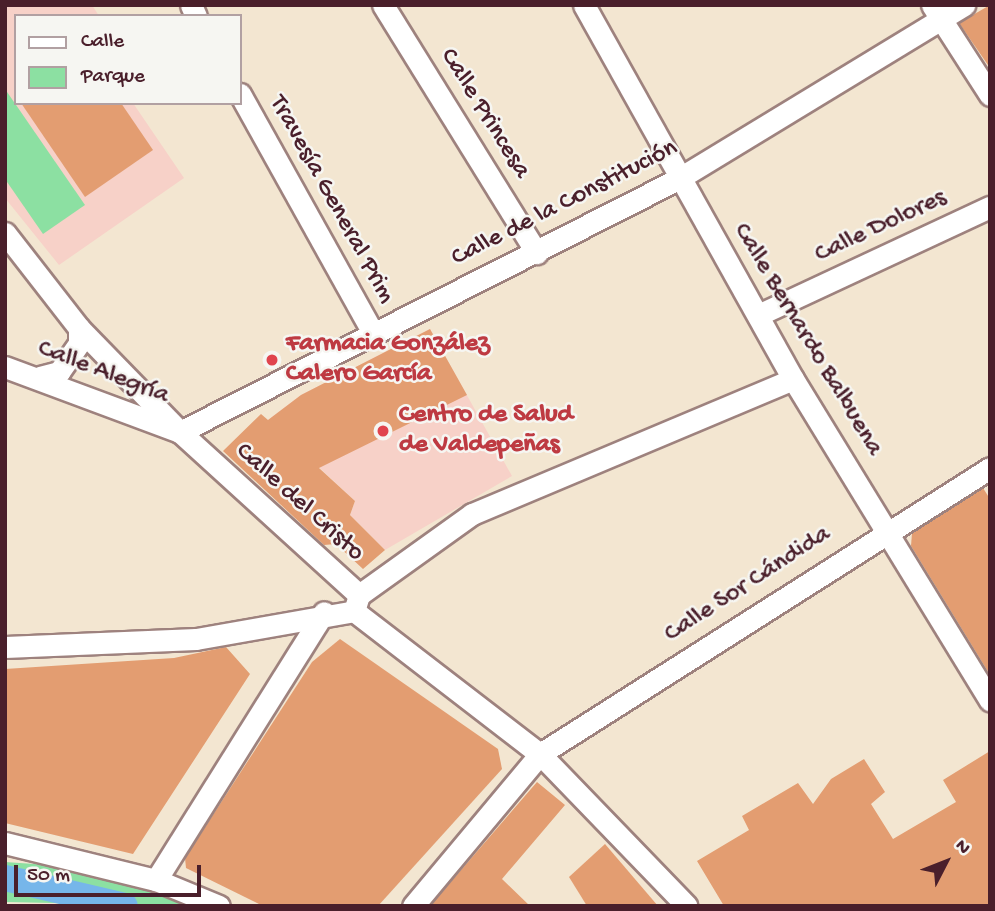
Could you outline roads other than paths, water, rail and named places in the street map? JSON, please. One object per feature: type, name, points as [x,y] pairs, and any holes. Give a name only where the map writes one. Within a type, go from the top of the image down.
[{"type":"street","name":"Calle Princesa","points":[[383,5],[537,253]]},
{"type":"street","name":"Calle Bernardo Balbuena","points":[[584,5],[678,179],[793,379],[889,527],[990,701]]},
{"type":"street","name":"Calle de la Constitución","points":[[180,432],[537,253],[678,179],[936,12],[964,5]]},
{"type":"street","points":[[936,12],[990,95]]},
{"type":"street","name":"Travesía General Prim","points":[[242,98],[373,333]]},
{"type":"street","name":"Calle Dolores","points":[[758,316],[990,207]]},
{"type":"street","name":"Calle del Cristo","points":[[5,233],[79,328],[180,432],[356,603],[540,754],[687,906]]},
{"type":"street","points":[[40,377],[59,372],[79,344],[79,328]]},
{"type":"street","name":"Calle Alegría","points":[[5,367],[40,377],[180,432]]},
{"type":"street","points":[[5,647],[197,639],[356,603],[472,514],[793,379]]},
{"type":"street","name":"Calle Sor Cándida","points":[[413,906],[540,754],[889,527],[988,471]]},
{"type":"street","points":[[156,880],[324,612]]},
{"type":"street","points":[[5,843],[156,880],[219,906]]},
{"type":"waterway","points":[[5,878],[125,906]]},
{"type":"place","name":"Farmacia González Calero García","points":[[272,360]]},
{"type":"place","name":"Centro de Salud de Valdepeñas","points":[[383,431]]}]
